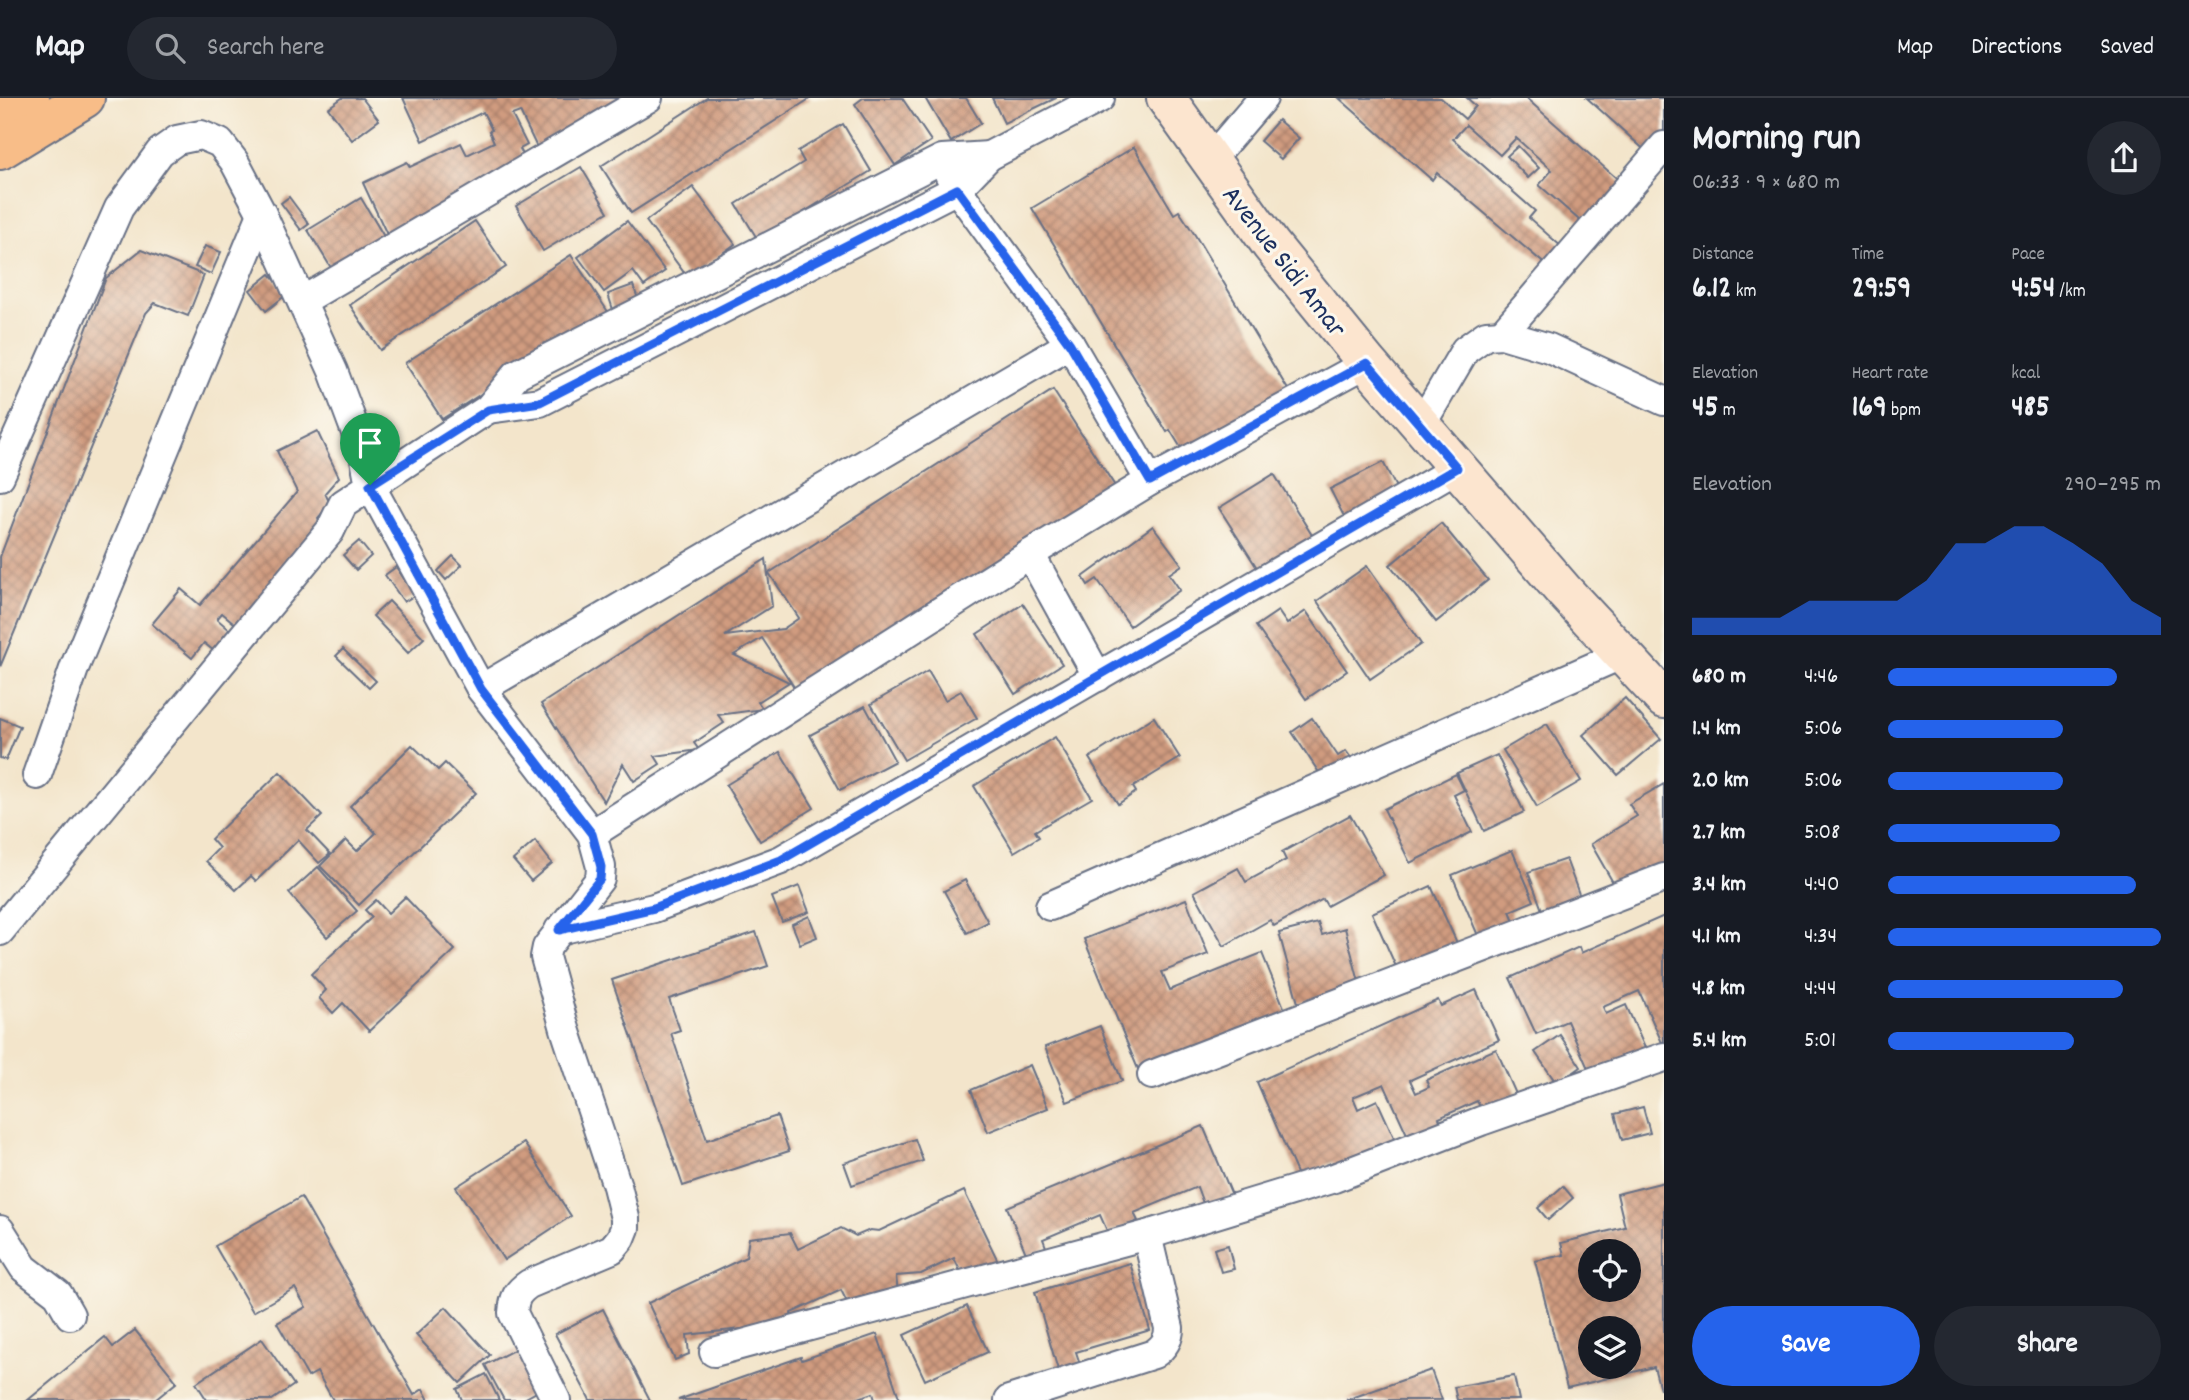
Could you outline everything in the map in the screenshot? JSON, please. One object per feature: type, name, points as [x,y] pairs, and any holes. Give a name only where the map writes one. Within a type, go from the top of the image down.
[{"type":"main road","points":[[0,117],[30,98]]},
{"type":"main road","points":[[0,150],[85,98]]},
{"type":"street","points":[[302,301],[648,98]]},
{"type":"street","points":[[488,410],[540,402],[957,189],[989,156],[1100,98]]},
{"type":"street","name":"Avenue Sidi Amar","points":[[1166,98],[1271,245],[1367,363],[1457,468],[1664,699]]},
{"type":"street","points":[[1210,160],[1263,98]]},
{"type":"street","points":[[0,476],[119,208],[160,152],[177,140],[201,135],[220,143],[234,161],[262,214],[302,301],[348,409],[364,454],[370,485],[481,689],[592,834],[601,867],[600,879],[547,947],[545,957],[565,1029],[617,1186],[625,1228],[612,1248],[529,1284],[520,1291],[514,1301],[513,1312],[556,1400]]},
{"type":"street","points":[[1502,334],[1664,146]]},
{"type":"street","points":[[0,931],[330,531],[343,504],[488,410],[517,374],[942,159],[989,156]]},
{"type":"street","points":[[942,159],[957,189],[1070,344],[1150,481]]},
{"type":"street","points":[[37,775],[75,666],[262,214]]},
{"type":"street","points":[[1421,425],[1465,349],[1486,335],[1502,334],[1549,348],[1664,401]]},
{"type":"street","points":[[481,689],[1070,344]]},
{"type":"street","points":[[592,834],[1030,554],[1150,481],[1367,363]]},
{"type":"street","points":[[559,930],[654,908],[781,860],[1457,468]]},
{"type":"street","points":[[1030,554],[1098,677]]},
{"type":"street","points":[[1050,905],[1623,654]]},
{"type":"street","points":[[1152,1075],[1664,878]]},
{"type":"street","points":[[714,1352],[1147,1235],[1334,1178],[1481,1121],[1664,1057]]},
{"type":"street","points":[[0,1230],[24,1268],[58,1294],[70,1315]]},
{"type":"street","points":[[1009,1400],[1161,1350],[1169,1336],[1169,1328],[1147,1235]]},
{"type":"building","points":[[342,98],[362,98],[379,120],[352,140],[328,108]]},
{"type":"building","points":[[403,98],[622,98],[541,156],[520,112],[512,115],[527,145],[520,149],[529,166],[390,241],[363,183],[407,162],[410,167],[461,143],[467,155],[494,142],[489,131],[492,130],[483,112],[423,141]]},
{"type":"building","points":[[707,98],[811,98],[631,213],[601,166]]},
{"type":"building","points":[[863,98],[902,98],[931,141],[895,165],[855,104]]},
{"type":"building","points":[[925,98],[966,98],[981,123],[951,142]]},
{"type":"building","points":[[992,98],[1056,98],[1004,123]]},
{"type":"building","points":[[1339,98],[1441,98],[1465,119],[1476,106],[1467,98],[1526,98],[1623,184],[1586,226],[1539,185],[1552,170],[1516,138],[1500,155],[1466,125],[1453,139],[1535,211],[1529,218],[1563,248],[1547,266],[1437,173],[1432,180]]},
{"type":"building","points":[[1587,98],[1664,98],[1664,137],[1649,154]]},
{"type":"building","points":[[1278,120],[1299,138],[1281,159],[1260,141]]},
{"type":"building","points":[[843,124],[871,171],[758,240],[736,204],[804,162],[798,151]]},
{"type":"building","points":[[1518,146],[1539,168],[1528,178],[1507,156]]},
{"type":"building","points":[[1134,147],[1174,214],[1179,211],[1195,235],[1293,398],[1189,461],[1170,430],[1167,432],[1032,208]]},
{"type":"building","points":[[581,167],[608,212],[543,251],[516,206]]},
{"type":"building","points":[[693,187],[735,244],[688,278],[646,221]]},
{"type":"building","points":[[289,197],[309,224],[301,230],[281,203]]},
{"type":"building","points":[[361,198],[389,245],[336,276],[308,230]]},
{"type":"building","points":[[475,221],[506,267],[380,350],[350,305]]},
{"type":"building","points":[[627,221],[665,271],[644,286],[633,271],[604,292],[578,257]]},
{"type":"building","points":[[205,246],[221,252],[211,274],[195,267]]},
{"type":"building","points":[[141,250],[204,275],[188,316],[155,303],[146,313],[0,667],[0,557],[106,278]]},
{"type":"building","points":[[571,255],[614,321],[554,347],[442,419],[405,363]]},
{"type":"building","points":[[270,274],[287,294],[266,311],[250,290]]},
{"type":"building","points":[[633,285],[642,310],[616,319],[608,294]]},
{"type":"building","points":[[1053,390],[1122,497],[796,690],[762,638],[734,655],[789,682],[758,702],[763,709],[718,715],[724,723],[694,743],[699,750],[655,756],[660,764],[634,781],[623,764],[604,802],[541,704],[766,559],[772,606],[725,636],[783,629],[799,618],[769,573]]},
{"type":"building","points":[[317,431],[339,477],[325,493],[330,504],[318,518],[323,529],[239,627],[222,613],[217,619],[231,631],[214,651],[204,643],[192,658],[152,624],[181,589],[200,605],[297,492],[277,451]]},
{"type":"building","points":[[1383,462],[1406,507],[1353,534],[1330,489]]},
{"type":"building","points":[[1274,474],[1315,540],[1261,574],[1219,508]]},
{"type":"building","points":[[1441,523],[1488,580],[1436,622],[1390,565]]},
{"type":"building","points":[[1153,526],[1182,565],[1169,574],[1180,590],[1130,626],[1097,579],[1088,585],[1083,577]]},
{"type":"building","points":[[359,541],[371,556],[356,570],[343,555]]},
{"type":"building","points":[[453,556],[462,565],[446,580],[438,571]]},
{"type":"building","points":[[1367,566],[1421,644],[1370,679],[1317,601]]},
{"type":"building","points":[[396,567],[415,595],[404,602],[385,575]]},
{"type":"building","points":[[389,601],[424,638],[408,653],[373,616]]},
{"type":"building","points":[[1023,604],[1062,664],[1015,694],[977,634]]},
{"type":"building","points":[[1278,611],[1287,624],[1306,611],[1347,671],[1306,699],[1256,626]]},
{"type":"building","points":[[343,649],[376,681],[369,688],[336,656]]},
{"type":"building","points":[[928,671],[945,700],[961,691],[977,718],[904,760],[871,704]]},
{"type":"building","points":[[1625,698],[1661,739],[1618,775],[1583,735]]},
{"type":"building","points":[[865,706],[895,761],[840,790],[810,735]]},
{"type":"building","points":[[1154,717],[1180,758],[1133,787],[1136,792],[1118,804],[1089,758]]},
{"type":"building","points":[[0,718],[20,726],[6,760],[0,758]]},
{"type":"building","points":[[1312,718],[1338,756],[1346,751],[1355,763],[1326,783],[1292,732]]},
{"type":"building","points":[[1547,724],[1581,781],[1537,807],[1503,750]]},
{"type":"building","points":[[1055,737],[1092,798],[1035,831],[1039,837],[1014,852],[974,786]]},
{"type":"building","points":[[412,745],[438,770],[445,763],[476,793],[359,905],[320,866],[346,840],[357,851],[376,833],[350,806]]},
{"type":"building","points":[[780,752],[814,808],[760,841],[726,785]]},
{"type":"building","points":[[1497,755],[1524,812],[1484,831],[1457,773]]},
{"type":"building","points":[[280,772],[322,816],[307,830],[330,854],[319,863],[298,840],[256,881],[251,876],[236,890],[206,861],[219,848],[211,839]]},
{"type":"building","points":[[1456,774],[1464,790],[1454,795],[1472,832],[1410,863],[1384,809]]},
{"type":"building","points":[[1664,784],[1664,867],[1619,893],[1591,844],[1637,816],[1629,804]]},
{"type":"building","points":[[1350,815],[1384,875],[1327,906],[1323,899],[1274,926],[1270,920],[1224,946],[1194,892],[1238,868],[1246,882],[1286,860],[1282,852]]},
{"type":"building","points":[[535,841],[552,863],[531,881],[513,860]]},
{"type":"building","points":[[1512,850],[1534,901],[1510,911],[1515,923],[1479,938],[1452,875]]},
{"type":"building","points":[[1566,859],[1583,905],[1545,918],[1528,872]]},
{"type":"building","points":[[318,867],[357,911],[327,937],[289,893]]},
{"type":"building","points":[[965,880],[988,922],[967,933],[944,891]]},
{"type":"building","points":[[799,886],[809,912],[782,922],[772,897]]},
{"type":"building","points":[[1431,886],[1457,943],[1397,969],[1372,913]]},
{"type":"building","points":[[405,897],[455,950],[369,1031],[343,1003],[333,1013],[319,998],[326,990],[311,974],[372,917],[365,910],[376,900],[388,913]]},
{"type":"building","points":[[1186,899],[1208,954],[1162,972],[1170,990],[1262,953],[1287,1015],[1140,1074],[1084,939]]},
{"type":"building","points":[[809,916],[817,937],[800,944],[792,924]]},
{"type":"building","points":[[1664,916],[1664,1047],[1639,991],[1603,1007],[1606,1014],[1626,1005],[1645,1048],[1590,1073],[1567,1021],[1536,1034],[1510,978],[1579,947],[1581,953]]},
{"type":"building","points":[[1318,923],[1322,935],[1345,928],[1360,986],[1298,1003],[1279,933]]},
{"type":"building","points":[[756,932],[768,966],[669,999],[680,1030],[671,1033],[707,1140],[777,1116],[789,1151],[683,1186],[612,980]]},
{"type":"building","points":[[1476,990],[1499,1040],[1410,1080],[1416,1093],[1429,1087],[1426,1080],[1496,1049],[1516,1094],[1482,1110],[1477,1101],[1439,1118],[1443,1128],[1411,1143],[1384,1084],[1353,1097],[1358,1109],[1377,1100],[1397,1144],[1337,1172],[1333,1162],[1299,1178],[1257,1082],[1438,1000],[1441,1006]]},
{"type":"building","points":[[1100,1026],[1122,1081],[1067,1102],[1045,1047]]},
{"type":"building","points":[[1560,1035],[1581,1067],[1557,1084],[1535,1052]]},
{"type":"building","points":[[1030,1065],[1048,1108],[988,1132],[971,1090]]},
{"type":"building","points":[[1643,1107],[1650,1133],[1622,1140],[1615,1114]]},
{"type":"building","points":[[1203,1126],[1232,1195],[1204,1206],[1197,1187],[1134,1213],[1138,1221],[1108,1233],[1100,1215],[1043,1239],[1046,1247],[1027,1256],[1007,1207]]},
{"type":"building","points":[[915,1139],[923,1161],[852,1185],[844,1163]]},
{"type":"building","points":[[524,1143],[571,1216],[504,1260],[456,1187]]},
{"type":"building","points":[[1664,1182],[1664,1388],[1660,1389],[1654,1367],[1641,1370],[1641,1316],[1578,1316],[1578,1379],[1604,1379],[1567,1388],[1535,1261],[1564,1255],[1561,1243],[1625,1227],[1617,1194]]},
{"type":"building","points":[[1563,1186],[1573,1198],[1548,1220],[1538,1208]]},
{"type":"building","points":[[964,1191],[998,1261],[963,1277],[954,1258],[921,1274],[896,1276],[898,1292],[851,1310],[841,1290],[791,1313],[792,1323],[755,1340],[750,1328],[687,1335],[689,1354],[675,1360],[648,1303],[746,1257],[749,1238],[790,1233],[798,1249],[841,1228],[856,1236],[870,1230],[879,1231]]},
{"type":"building","points":[[301,1197],[414,1395],[423,1389],[429,1400],[333,1400],[317,1372],[308,1377],[277,1323],[306,1307],[295,1288],[253,1312],[215,1246]]},
{"type":"building","points":[[1228,1245],[1234,1269],[1221,1272],[1214,1249]]},
{"type":"building","points":[[1130,1263],[1150,1330],[1076,1352],[1080,1364],[1058,1370],[1035,1292]]},
{"type":"building","points":[[967,1306],[988,1352],[925,1380],[904,1335]]},
{"type":"building","points":[[446,1307],[490,1355],[460,1383],[416,1335]]},
{"type":"building","points":[[603,1309],[650,1400],[590,1400],[555,1334]]},
{"type":"building","points":[[135,1330],[177,1382],[155,1400],[28,1400],[105,1337],[113,1347]]},
{"type":"building","points":[[877,1334],[900,1400],[875,1400],[873,1393],[853,1400],[678,1400],[801,1357],[802,1360]]},
{"type":"building","points":[[262,1339],[294,1385],[272,1400],[207,1400],[196,1383]]},
{"type":"building","points":[[525,1344],[547,1386],[522,1400],[504,1400],[485,1365]]},
{"type":"building","points":[[1431,1370],[1442,1400],[1346,1400]]},
{"type":"building","points":[[486,1374],[499,1400],[462,1400],[457,1389]]},
{"type":"building","points":[[1514,1376],[1519,1400],[1457,1400],[1454,1387]]},
{"type":"route","points":[[957,189],[1070,344],[1150,481],[1367,363],[1457,468],[781,860],[654,908],[559,930],[600,879],[601,867],[592,834],[481,689],[370,485],[488,410],[540,402],[957,189]]}]
